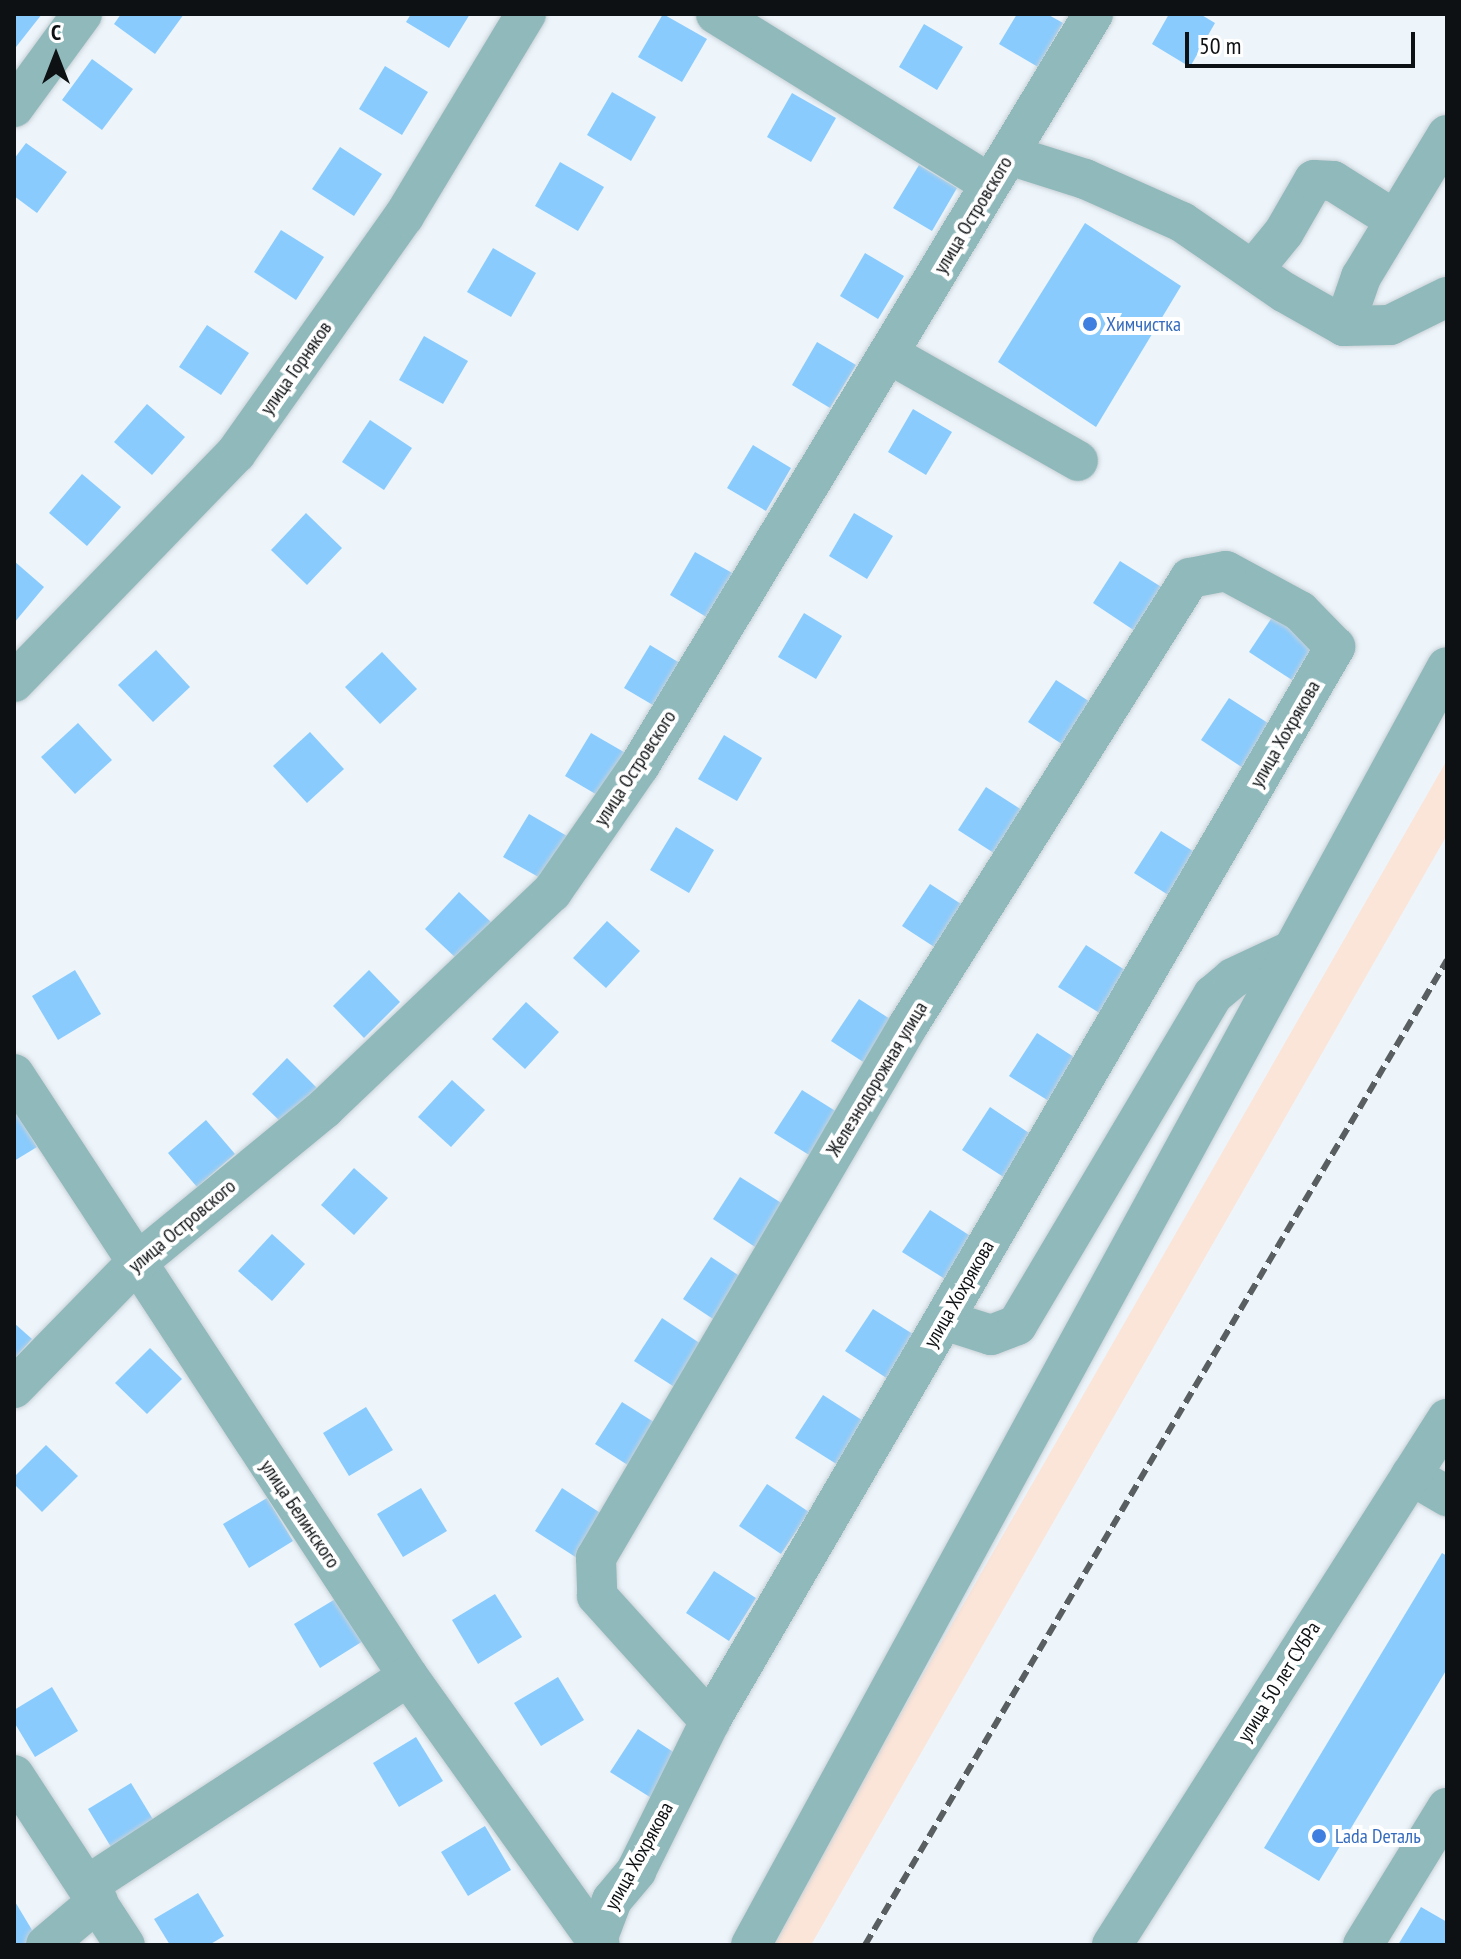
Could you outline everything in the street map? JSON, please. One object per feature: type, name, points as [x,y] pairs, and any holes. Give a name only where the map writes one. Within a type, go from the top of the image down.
[{"type":"street","points":[[14,107],[82,14]]},
{"type":"street","name":"улица Горняков","points":[[14,682],[236,453],[404,216],[526,14]]},
{"type":"street","points":[[716,14],[1000,170],[1085,179],[1182,222],[1344,326],[1390,325],[1447,297]]},
{"type":"street","name":"улица Островского","points":[[14,1388],[134,1265],[325,1108],[552,892],[640,765],[1093,14]]},
{"type":"street","points":[[1344,326],[1361,277],[1447,135]]},
{"type":"street","points":[[1253,270],[1284,232],[1314,180],[1333,181],[1395,220]]},
{"type":"street","points":[[889,354],[1078,461]]},
{"type":"street","name":"Железнодорожная улица","points":[[710,1721],[597,1596],[596,1558],[604,1544],[909,1024],[1190,578],[1226,571],[1300,611],[1335,647]]},
{"type":"street","name":"улица Хохрякова","points":[[597,1943],[612,1900],[636,1871],[710,1721],[1335,647]]},
{"type":"street","points":[[751,1945],[1447,667]]},
{"type":"street","points":[[944,1320],[991,1335],[1017,1325],[1213,995],[1233,978],[1291,951]]},
{"type":"street","name":"улица Белинского","points":[[14,1074],[134,1265],[408,1676],[597,1943]]},
{"type":"street","name":"улица 50 лет СУБРа","points":[[1112,1945],[1447,1419]]},
{"type":"street","points":[[1411,1475],[1447,1496]]},
{"type":"street","points":[[46,1945],[93,1893],[408,1676]]},
{"type":"street","points":[[14,1775],[125,1945]]},
{"type":"street","points":[[1363,1945],[1447,1808]]},
{"type":"shaded area","points":[[1447,760],[1447,835],[811,1945],[768,1945]]},
{"type":"building","points":[[14,14],[42,14],[16,47],[14,45]]},
{"type":"building","points":[[121,14],[184,14],[155,54],[114,24]]},
{"type":"building","points":[[411,14],[470,14],[449,48],[406,22]]},
{"type":"building","points":[[663,14],[707,39],[682,82],[638,57]]},
{"type":"building","points":[[1017,14],[1047,14],[1063,23],[1038,67],[999,44]]},
{"type":"building","points":[[1169,14],[1200,14],[1215,23],[1190,67],[1152,44]]},
{"type":"building","points":[[924,24],[963,47],[937,90],[899,67]]},
{"type":"building","points":[[92,59],[133,89],[102,130],[62,100]]},
{"type":"building","points":[[385,66],[428,92],[402,135],[359,109]]},
{"type":"building","points":[[612,92],[656,117],[631,161],[587,135]]},
{"type":"building","points":[[792,93],[836,118],[811,162],[767,137]]},
{"type":"building","points":[[26,143],[67,172],[37,213],[14,196],[14,159]]},
{"type":"building","points":[[340,147],[382,174],[354,216],[312,189]]},
{"type":"building","points":[[560,162],[604,187],[578,231],[535,206]]},
{"type":"building","points":[[919,165],[957,188],[932,231],[893,208]]},
{"type":"building","name":"Химчистка","points":[[1085,223],[1181,286],[1096,427],[998,362]]},
{"type":"building","points":[[281,230],[324,257],[296,300],[254,272]]},
{"type":"building","points":[[493,248],[536,273],[511,317],[467,292]]},
{"type":"building","points":[[865,253],[904,276],[878,319],[840,296]]},
{"type":"building","points":[[207,325],[249,353],[221,395],[179,367]]},
{"type":"building","points":[[424,336],[468,361],[443,404],[399,380]]},
{"type":"building","points":[[817,342],[856,365],[830,408],[792,385]]},
{"type":"building","points":[[147,404],[185,437],[152,475],[114,442]]},
{"type":"building","points":[[913,409],[952,432],[926,475],[888,452]]},
{"type":"building","points":[[370,420],[412,448],[384,490],[342,462]]},
{"type":"building","points":[[753,445],[791,468],[766,511],[727,488]]},
{"type":"building","points":[[82,474],[121,507],[87,546],[49,513]]},
{"type":"building","points":[[306,513],[342,548],[307,585],[271,550]]},
{"type":"building","points":[[854,513],[893,536],[867,579],[829,556]]},
{"type":"building","points":[[695,552],[734,574],[708,618],[670,595]]},
{"type":"building","points":[[14,561],[44,587],[14,623]]},
{"type":"building","points":[[1120,561],[1163,588],[1135,631],[1093,603]]},
{"type":"building","points":[[1277,610],[1319,637],[1292,680],[1249,652]]},
{"type":"building","points":[[804,613],[842,636],[816,679],[778,657]]},
{"type":"building","points":[[650,645],[688,668],[663,711],[624,688]]},
{"type":"building","points":[[156,650],[190,687],[153,722],[118,685]]},
{"type":"building","points":[[382,652],[417,689],[380,724],[345,687]]},
{"type":"building","points":[[1056,680],[1098,707],[1071,750],[1028,722]]},
{"type":"building","points":[[1229,698],[1271,725],[1243,768],[1201,740]]},
{"type":"building","points":[[78,723],[112,760],[75,794],[41,757]]},
{"type":"building","points":[[310,732],[344,769],[307,803],[273,766]]},
{"type":"building","points":[[591,733],[629,755],[604,799],[565,776]]},
{"type":"building","points":[[724,735],[762,758],[737,801],[698,779]]},
{"type":"building","points":[[986,787],[1028,814],[1000,857],[958,830]]},
{"type":"building","points":[[529,814],[567,836],[542,879],[503,857]]},
{"type":"building","points":[[676,827],[714,850],[689,893],[650,870]]},
{"type":"building","points":[[1161,831],[1204,858],[1176,900],[1134,873]]},
{"type":"building","points":[[930,884],[972,911],[945,954],[902,926]]},
{"type":"building","points":[[459,892],[492,923],[458,960],[425,929]]},
{"type":"building","points":[[607,921],[640,951],[606,988],[573,958]]},
{"type":"building","points":[[1086,945],[1128,972],[1101,1014],[1058,987]]},
{"type":"building","points":[[75,970],[101,1014],[58,1040],[32,996]]},
{"type":"building","points":[[369,970],[400,1002],[364,1038],[333,1006]]},
{"type":"building","points":[[859,999],[901,1026],[874,1069],[831,1041]]},
{"type":"building","points":[[526,1002],[559,1032],[525,1069],[492,1039]]},
{"type":"building","points":[[1037,1033],[1080,1061],[1052,1103],[1009,1076]]},
{"type":"building","points":[[287,1058],[319,1090],[284,1125],[252,1094]]},
{"type":"building","points":[[452,1080],[485,1110],[451,1147],[418,1117]]},
{"type":"building","points":[[802,1090],[845,1117],[817,1160],[774,1133]]},
{"type":"building","points":[[990,1107],[1032,1135],[1005,1178],[962,1150]]},
{"type":"building","points":[[14,1109],[37,1147],[14,1161]]},
{"type":"building","points":[[206,1120],[235,1154],[197,1187],[168,1153]]},
{"type":"building","points":[[354,1168],[388,1198],[354,1235],[321,1205]]},
{"type":"building","points":[[740,1177],[783,1204],[755,1247],[713,1219]]},
{"type":"building","points":[[930,1210],[972,1237],[945,1279],[902,1252]]},
{"type":"building","points":[[272,1234],[305,1264],[272,1301],[238,1271]]},
{"type":"building","points":[[711,1257],[753,1285],[725,1327],[683,1299]]},
{"type":"building","points":[[873,1309],[916,1336],[888,1379],[845,1351]]},
{"type":"building","points":[[662,1318],[704,1346],[676,1388],[634,1361]]},
{"type":"building","points":[[14,1323],[32,1339],[14,1359]]},
{"type":"building","points":[[150,1348],[182,1379],[147,1414],[115,1383]]},
{"type":"building","points":[[823,1395],[865,1422],[838,1465],[795,1438]]},
{"type":"building","points":[[622,1402],[665,1429],[637,1471],[595,1444]]},
{"type":"building","points":[[366,1407],[393,1450],[349,1476],[323,1433]]},
{"type":"building","points":[[46,1445],[78,1476],[42,1512],[14,1484],[14,1477]]},
{"type":"building","points":[[767,1484],[809,1512],[781,1554],[739,1526]]},
{"type":"building","points":[[421,1488],[447,1531],[403,1557],[377,1514]]},
{"type":"building","points":[[562,1488],[605,1516],[577,1558],[535,1531]]},
{"type":"building","points":[[267,1498],[293,1541],[249,1568],[223,1524]]},
{"type":"building","points":[[1442,1553],[1447,1556],[1447,1669],[1319,1881],[1264,1848]]},
{"type":"building","points":[[714,1571],[756,1598],[729,1641],[686,1613]]},
{"type":"building","points":[[495,1594],[522,1637],[478,1664],[452,1620]]},
{"type":"building","points":[[337,1598],[363,1641],[320,1668],[294,1624]]},
{"type":"building","points":[[558,1677],[584,1720],[541,1746],[514,1703]]},
{"type":"building","points":[[52,1687],[78,1731],[35,1757],[14,1722],[14,1710]]},
{"type":"building","points":[[638,1729],[681,1757],[653,1799],[610,1772]]},
{"type":"building","points":[[416,1737],[443,1781],[399,1807],[373,1763]]},
{"type":"building","points":[[131,1783],[157,1826],[114,1852],[88,1809]]},
{"type":"building","points":[[485,1826],[511,1870],[468,1896],[441,1852]]},
{"type":"building","points":[[198,1893],[224,1936],[209,1945],[170,1945],[154,1919]]},
{"type":"building","points":[[14,1900],[41,1945],[14,1945]]},
{"type":"building","points":[[1421,1907],[1447,1922],[1447,1945],[1398,1945]]},
{"type":"railway","points":[[865,1945],[1447,960]]},
{"type":"place","name":"Химчистка","points":[[1090,324]]},
{"type":"place","name":"Lada Dеталь","points":[[1319,1836]]}]
